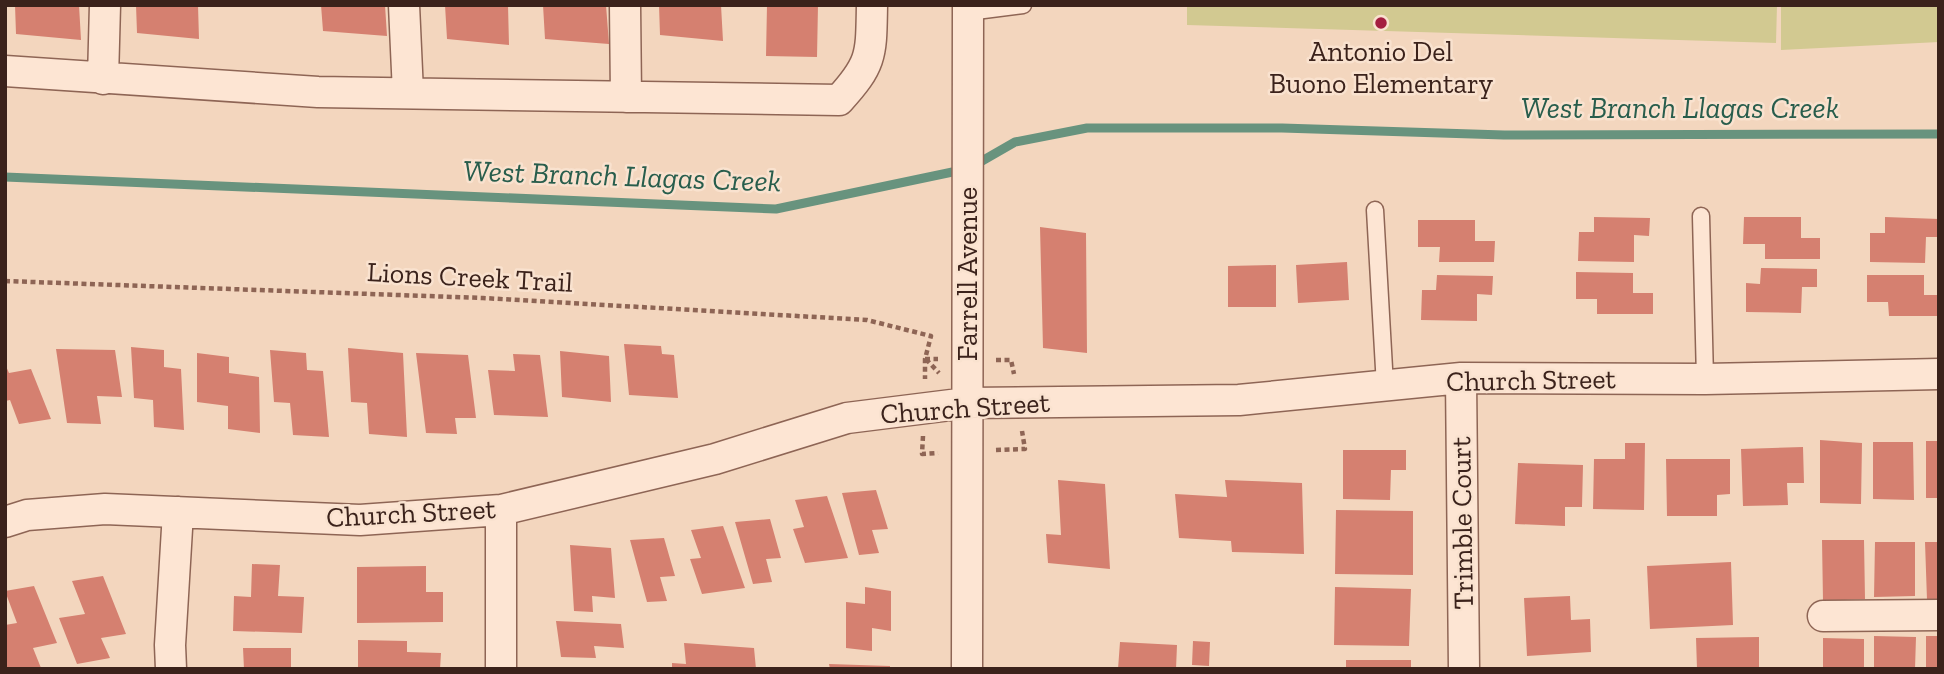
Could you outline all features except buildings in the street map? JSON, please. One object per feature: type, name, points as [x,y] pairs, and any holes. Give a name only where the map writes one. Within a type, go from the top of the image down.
[{"type":"street","points":[[103,79],[105,5]]},
{"type":"street","points":[[404,5],[408,93]]},
{"type":"street","points":[[625,5],[626,97]]},
{"type":"street","points":[[5,71],[318,92],[839,100],[859,78],[871,52],[872,5]]},
{"type":"street","name":"Farrell Avenue","points":[[967,669],[968,9]]},
{"type":"street","name":"Church Street","points":[[5,522],[27,515],[105,509],[360,520],[501,510],[715,459],[846,418],[967,403],[1239,400],[1461,378],[1705,379],[1939,374]]},
{"type":"street","name":"Trimble Court","points":[[1461,378],[1464,669]]},
{"type":"street","points":[[501,510],[501,669]]},
{"type":"street","points":[[171,669],[178,512]]},
{"type":"street","points":[[1823,616],[1939,615]]},
{"type":"lane","points":[[968,9],[1023,5]]},
{"type":"lane","points":[[1375,210],[1385,386]]},
{"type":"lane","points":[[1701,216],[1705,379]]},
{"type":"path","name":"Lions Creek Trail","points":[[5,281],[482,298],[867,320],[931,336],[925,359]]},
{"type":"shaded area","points":[[1187,5],[1777,5],[1776,43],[1187,25]]},
{"type":"shaded area","points":[[1781,5],[1939,5],[1939,42],[1781,50]]},
{"type":"waterway","name":"West Branch Llagas Creek","points":[[975,165],[1015,142],[1087,128],[1282,128],[1504,135],[1939,134]]},
{"type":"waterway","name":"West Branch Llagas Creek","points":[[5,177],[776,209],[962,170]]},
{"type":"place","name":"Antonio Del Buono Elementary","points":[[1381,23]]}]
